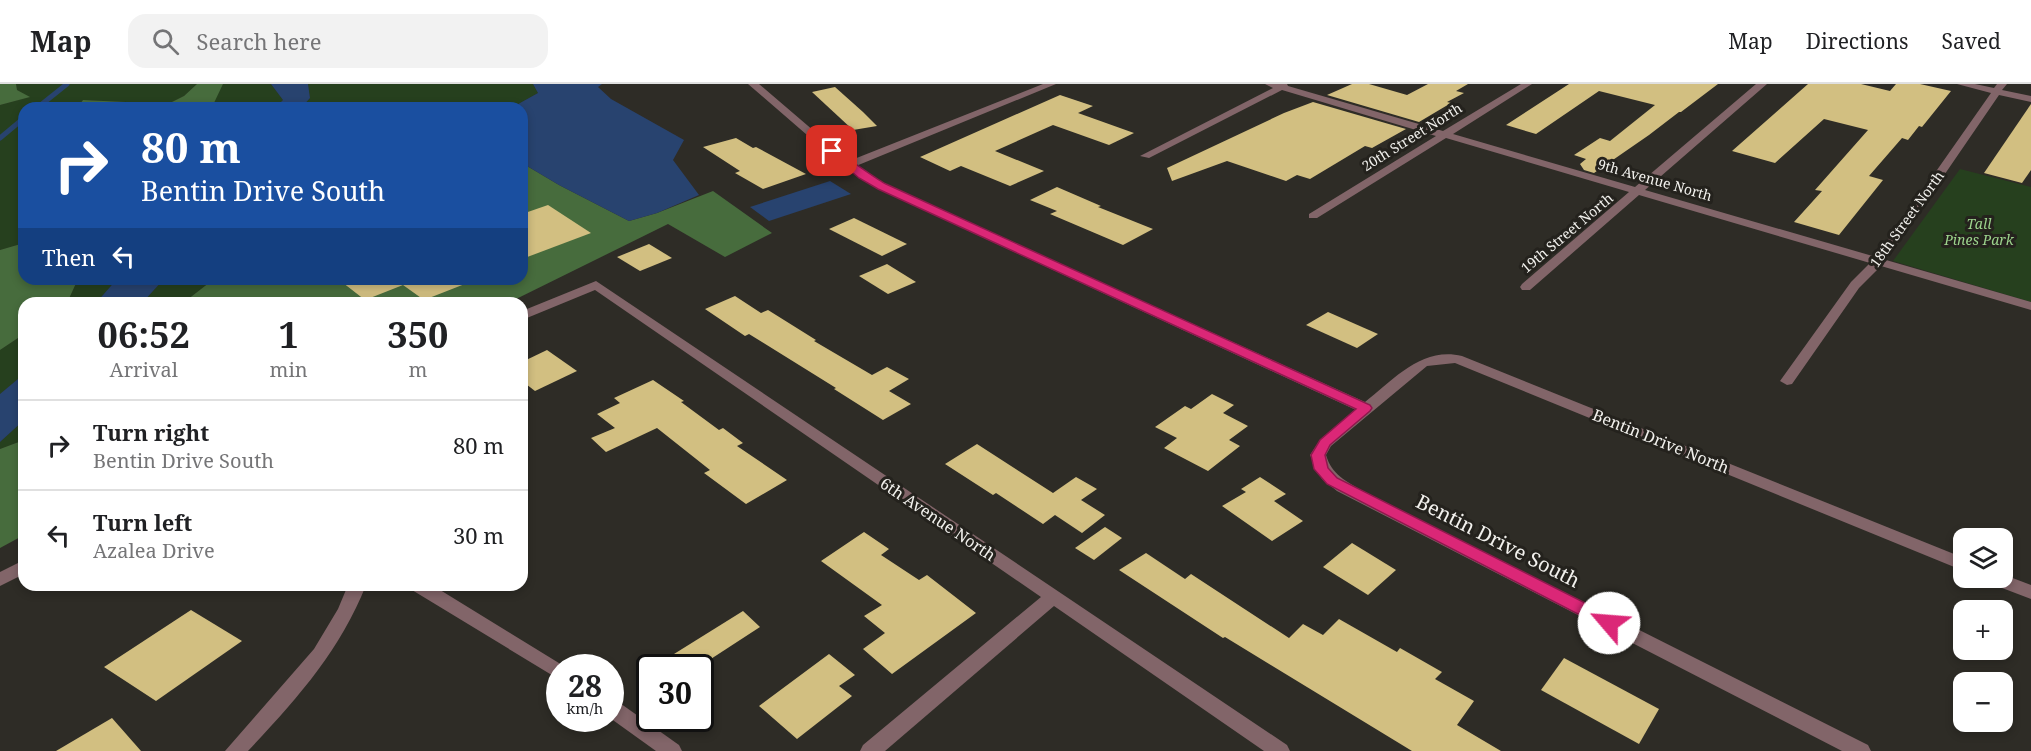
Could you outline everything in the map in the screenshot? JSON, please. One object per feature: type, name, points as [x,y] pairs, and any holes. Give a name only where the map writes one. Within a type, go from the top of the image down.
[{"type":"street","points":[[753,84],[848,165],[882,186],[1365,408]]},
{"type":"street","points":[[848,165],[1051,84]]},
{"type":"street","name":"20th Street North","points":[[1313,216],[1527,84]]},
{"type":"street","name":"19th Street North","points":[[1526,287],[1640,192],[1762,84]]},
{"type":"street","points":[[1962,84],[2000,88],[2031,99]]},
{"type":"street","points":[[1144,156],[1280,85]]},
{"type":"street","name":"9th Avenue North","points":[[1280,85],[1443,135],[2031,306]]},
{"type":"street","name":"18th Street North","points":[[1787,381],[1855,285],[1879,261],[2000,88]]},
{"type":"street","name":"6th Avenue North","points":[[528,313],[596,285],[1280,751]]},
{"type":"street","name":"Bentin Drive North","points":[[1365,408],[1422,363],[1457,359],[1953,561]]},
{"type":"street","name":"Bentin Drive South","points":[[1365,408],[1324,443],[1318,455],[1321,469],[1332,481],[1861,751]]},
{"type":"street","points":[[0,580],[18,570]]},
{"type":"street","points":[[2013,585],[2031,592]]},
{"type":"street","points":[[235,751],[309,672],[349,611],[355,591]]},
{"type":"street","points":[[428,591],[546,665]]},
{"type":"street","points":[[870,751],[1053,597]]},
{"type":"street","points":[[624,717],[672,751]]},
{"type":"green space","points":[[0,84],[16,84],[17,90],[30,97],[0,105]]},
{"type":"green space","points":[[16,84],[197,84],[184,96],[172,102],[83,100],[82,102],[18,102],[18,245],[0,250],[0,105],[29,97],[17,90]]},
{"type":"green space","points":[[197,84],[223,84],[214,102],[172,102],[184,96]]},
{"type":"green space","points":[[223,84],[271,84],[283,100],[281,102],[214,102]]},
{"type":"green space","points":[[308,84],[533,84],[538,93],[522,102],[306,102],[310,98]]},
{"type":"green space","points":[[83,100],[126,102],[82,102]]},
{"type":"green space","points":[[528,167],[629,221],[657,213],[713,191],[772,233],[725,257],[668,224],[520,297],[191,297],[206,285],[528,285]]},
{"type":"green space","name":"Tall Pines Park","points":[[1960,169],[2031,187],[2031,302],[1893,261]]},
{"type":"green space","points":[[18,245],[18,285],[75,285],[70,297],[18,297],[18,338],[0,350],[0,250]]},
{"type":"green space","points":[[75,285],[112,285],[101,297],[70,297]]},
{"type":"green space","points":[[158,285],[206,285],[191,297],[148,297]]},
{"type":"green space","points":[[18,338],[18,379],[0,394],[0,350]]},
{"type":"green space","points":[[18,426],[18,442],[0,449],[0,442]]},
{"type":"green space","points":[[18,442],[18,538],[0,548],[0,449]]},
{"type":"water","points":[[271,84],[308,84],[310,98],[306,102],[281,102],[283,100]]},
{"type":"water","points":[[533,84],[602,84],[598,87],[611,99],[684,140],[673,160],[699,195],[657,213],[629,221],[528,167],[528,102],[522,102],[538,93]]},
{"type":"water","points":[[830,181],[851,194],[769,221],[750,207]]},
{"type":"water","points":[[112,285],[158,285],[148,297],[101,297]]},
{"type":"water","points":[[18,379],[18,426],[0,442],[0,394]]},
{"type":"building","points":[[1352,84],[1369,84],[1407,95],[1428,84],[1468,84],[1456,91],[1464,93],[1419,122],[1327,95]]},
{"type":"building","points":[[1569,84],[1718,84],[1594,173],[1584,170],[1580,164],[1586,159],[1574,155],[1600,138],[1610,141],[1655,105],[1599,91],[1536,134],[1506,125]]},
{"type":"building","points":[[1808,84],[1861,84],[1890,91],[1896,84],[1920,84],[1951,91],[1922,127],[1919,126],[1908,140],[1902,138],[1869,176],[1883,180],[1839,235],[1794,222],[1822,191],[1815,190],[1868,130],[1824,119],[1775,163],[1732,151]]},
{"type":"building","points":[[835,87],[877,126],[853,130],[812,92]]},
{"type":"building","points":[[1060,95],[1093,106],[1078,113],[1134,133],[1109,145],[1053,125],[995,151],[1044,171],[1010,186],[961,166],[950,171],[920,157]]},
{"type":"building","points":[[1313,102],[1406,129],[1372,148],[1365,146],[1310,179],[1297,175],[1286,181],[1227,161],[1172,181],[1167,168],[1284,113]]},
{"type":"building","points":[[2031,104],[2031,170],[2022,183],[1984,173]]},
{"type":"building","points":[[736,138],[806,174],[763,189],[735,173],[740,171],[703,147]]},
{"type":"building","points":[[1057,187],[1101,206],[1098,207],[1153,229],[1123,245],[1050,214],[1057,211],[1030,200]]},
{"type":"building","points":[[548,205],[591,233],[528,257],[528,212]]},
{"type":"building","points":[[854,218],[907,244],[882,256],[829,229]]},
{"type":"building","points":[[649,244],[672,258],[640,271],[617,257]]},
{"type":"building","points":[[887,264],[916,282],[888,294],[859,276]]},
{"type":"building","points":[[346,285],[403,285],[373,297],[361,297]]},
{"type":"building","points":[[403,285],[462,285],[432,297],[420,297]]},
{"type":"building","points":[[735,296],[761,313],[768,310],[816,340],[814,341],[872,375],[887,367],[909,379],[889,391],[911,404],[883,420],[834,389],[836,388],[749,334],[745,336],[705,309]]},
{"type":"building","points":[[1328,312],[1378,334],[1357,348],[1306,325]]},
{"type":"building","points":[[547,350],[577,371],[535,391],[528,386],[528,359]]},
{"type":"building","points":[[653,380],[684,401],[681,402],[719,430],[723,428],[743,443],[737,446],[787,480],[746,504],[704,473],[710,470],[657,428],[606,452],[591,438],[615,428],[597,414],[620,403],[614,398]]},
{"type":"building","points":[[1212,394],[1234,405],[1223,413],[1248,426],[1229,440],[1240,446],[1208,471],[1164,448],[1177,438],[1155,427],[1185,406],[1191,409]]},
{"type":"building","points":[[977,444],[1053,493],[1076,477],[1097,489],[1081,500],[1105,515],[1082,533],[1055,515],[1043,524],[996,493],[993,495],[945,464]]},
{"type":"building","points":[[1260,477],[1286,494],[1274,501],[1303,521],[1272,541],[1222,506],[1246,492],[1241,489]]},
{"type":"building","points":[[1105,527],[1122,538],[1094,560],[1075,548]]},
{"type":"building","points":[[864,532],[889,549],[881,555],[919,580],[927,575],[976,613],[892,674],[863,649],[885,633],[864,616],[882,605],[821,561]]},
{"type":"building","points":[[1352,543],[1396,570],[1368,595],[1323,567]]},
{"type":"building","points":[[1146,553],[1185,579],[1191,574],[1289,638],[1303,624],[1323,635],[1339,619],[1397,652],[1400,648],[1442,672],[1435,679],[1474,701],[1457,725],[1501,751],[1412,751],[1225,637],[1223,638],[1119,570]]},
{"type":"building","points":[[191,610],[242,641],[156,701],[104,667]]},
{"type":"building","points":[[743,611],[760,627],[714,657],[714,654],[674,654]]},
{"type":"building","points":[[829,654],[855,675],[839,686],[852,696],[797,739],[759,706]]},
{"type":"building","points":[[1564,658],[1659,709],[1639,744],[1541,690]]},
{"type":"building","points":[[112,718],[141,751],[56,751]]},
{"type":"waterway","points":[[44,102],[67,84]]},
{"type":"waterway","points":[[0,138],[18,123]]},
{"type":"route","points":[[832,151],[863,176],[882,186],[1365,408],[1324,443],[1318,455],[1321,469],[1332,481],[1609,623]]}]
